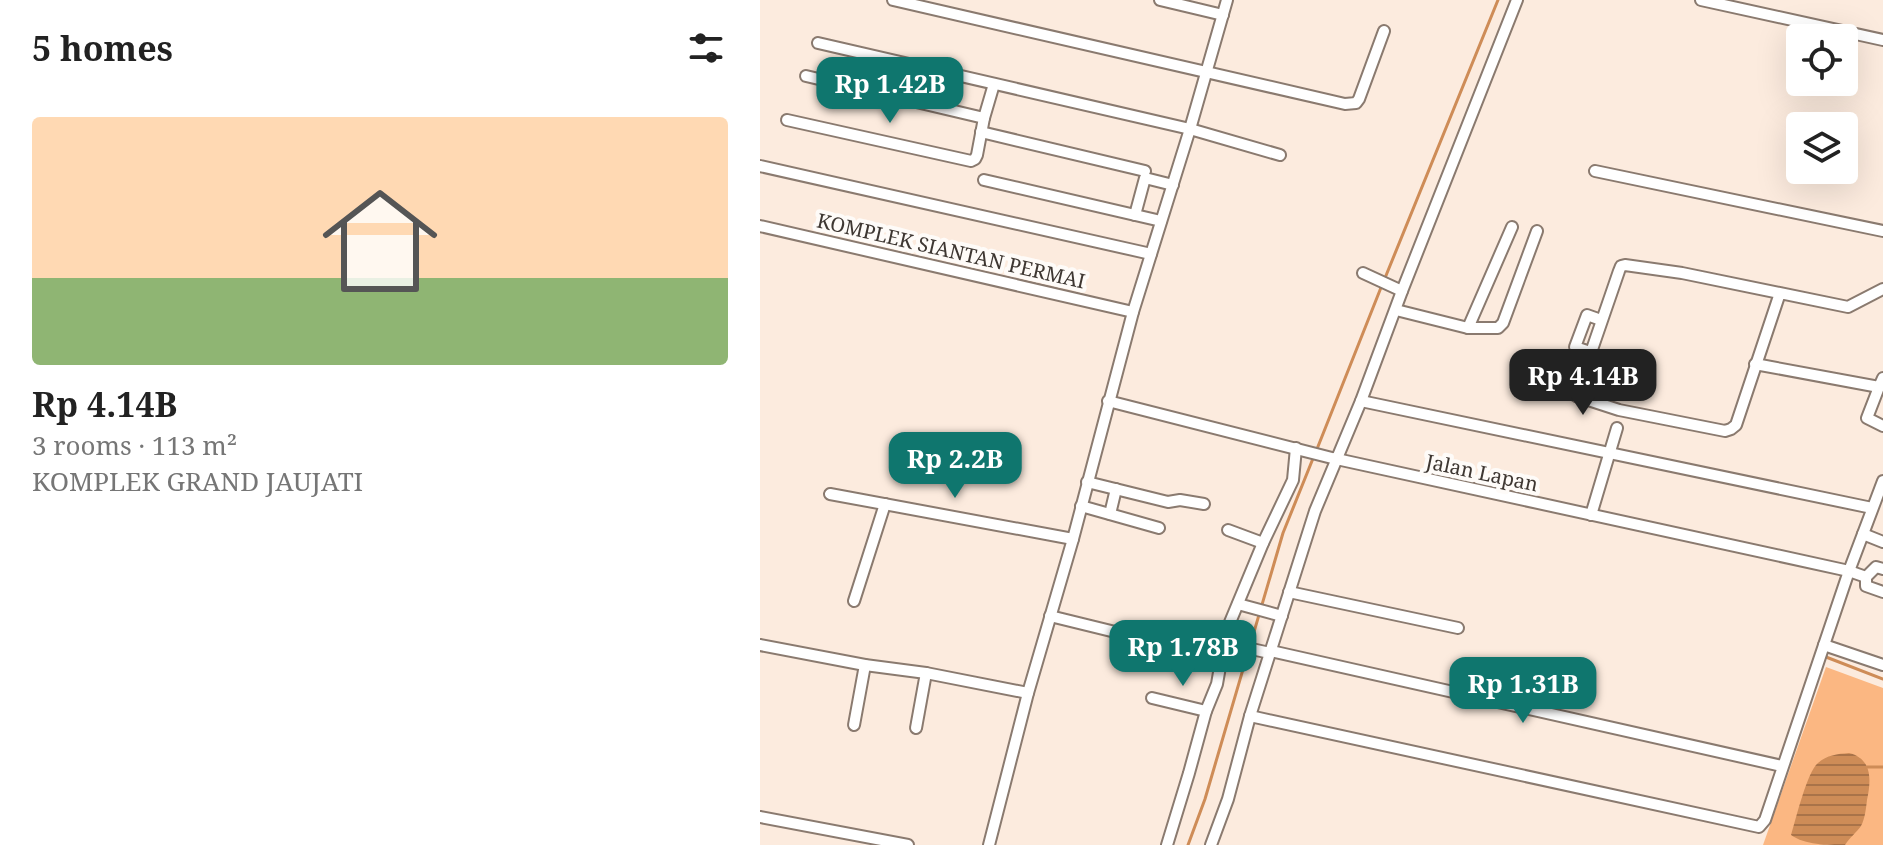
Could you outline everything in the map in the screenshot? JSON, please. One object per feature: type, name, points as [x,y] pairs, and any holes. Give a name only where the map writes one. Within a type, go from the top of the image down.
[{"type":"street","points":[[896,0],[1352,104],[1359,99],[1384,31]]},
{"type":"street","points":[[1160,0],[1223,15]]},
{"type":"street","points":[[989,845],[1133,312],[1227,0]]},
{"type":"street","points":[[1211,845],[1228,799],[1250,716],[1315,511],[1396,310],[1397,289],[1517,0]]},
{"type":"street","points":[[1701,0],[1883,40]]},
{"type":"street","points":[[818,43],[1190,129],[1280,155]]},
{"type":"street","points":[[806,76],[984,118]]},
{"type":"street","points":[[787,120],[971,161],[977,155],[994,84]]},
{"type":"street","points":[[981,132],[1145,171]]},
{"type":"street","points":[[760,166],[1151,254]]},
{"type":"street","points":[[1595,171],[1883,231]]},
{"type":"street","points":[[1135,215],[1145,178],[1173,185]]},
{"type":"street","points":[[984,180],[1161,221]]},
{"type":"street","name":"KOMPLEK SIANTAN PERMAI","points":[[760,226],[1133,312]]},
{"type":"street","points":[[1468,328],[1512,227]]},
{"type":"street","points":[[1396,310],[1468,328],[1498,328],[1503,323],[1537,231]]},
{"type":"street","points":[[1780,293],[1736,425],[1725,431],[1619,410],[1575,394],[1621,266],[1682,273],[1780,293],[1848,307],[1883,289]]},
{"type":"street","points":[[1368,275],[1397,289]]},
{"type":"street","points":[[1755,364],[1881,382],[1867,418],[1883,426]]},
{"type":"street","name":"Jalan Lapan","points":[[1108,401],[1335,459],[1866,577]]},
{"type":"street","points":[[1361,401],[1872,508]]},
{"type":"street","points":[[1591,515],[1617,428]]},
{"type":"street","points":[[1167,845],[1206,711],[1217,684],[1221,658],[1227,644],[1226,632],[1293,480],[1300,450]]},
{"type":"street","points":[[1250,716],[1759,827],[1765,820],[1849,571],[1883,481]]},
{"type":"street","points":[[1087,482],[1168,502],[1180,500],[1204,504]]},
{"type":"street","points":[[1110,514],[1116,489]]},
{"type":"street","points":[[830,494],[1073,539]]},
{"type":"street","points":[[854,601],[885,504]]},
{"type":"street","points":[[1081,506],[1159,528]]},
{"type":"street","points":[[1228,530],[1263,543]]},
{"type":"street","points":[[1863,534],[1883,542]]},
{"type":"street","points":[[1883,569],[1876,567],[1866,577],[1866,586],[1883,592]]},
{"type":"street","points":[[1289,592],[1458,628]]},
{"type":"street","points":[[1240,604],[1282,616]]},
{"type":"street","points":[[1050,616],[1221,658]]},
{"type":"street","points":[[1227,644],[1782,766]]},
{"type":"street","points":[[760,645],[1028,693]]},
{"type":"street","points":[[1824,645],[1883,665]]},
{"type":"street","points":[[854,725],[865,665]]},
{"type":"street","points":[[916,728],[926,673]]},
{"type":"street","points":[[1152,698],[1206,711]]},
{"type":"street","points":[[760,817],[908,845]]},
{"type":"shaded area","points":[[1826,667],[1883,688],[1883,845],[1763,845]]},
{"type":"shaded area","points":[[1849,753],[1866,765],[1869,778],[1861,826],[1845,845],[1809,843],[1791,835],[1814,768],[1821,760]]},
{"type":"waterway","points":[[1385,278],[1498,0]]},
{"type":"waterway","points":[[1317,449],[1382,285]]},
{"type":"waterway","points":[[1188,845],[1205,799],[1283,533],[1314,456]]},
{"type":"waterway","points":[[1826,657],[1883,679]]},
{"type":"waterway","points":[[1867,767],[1883,767]]}]
